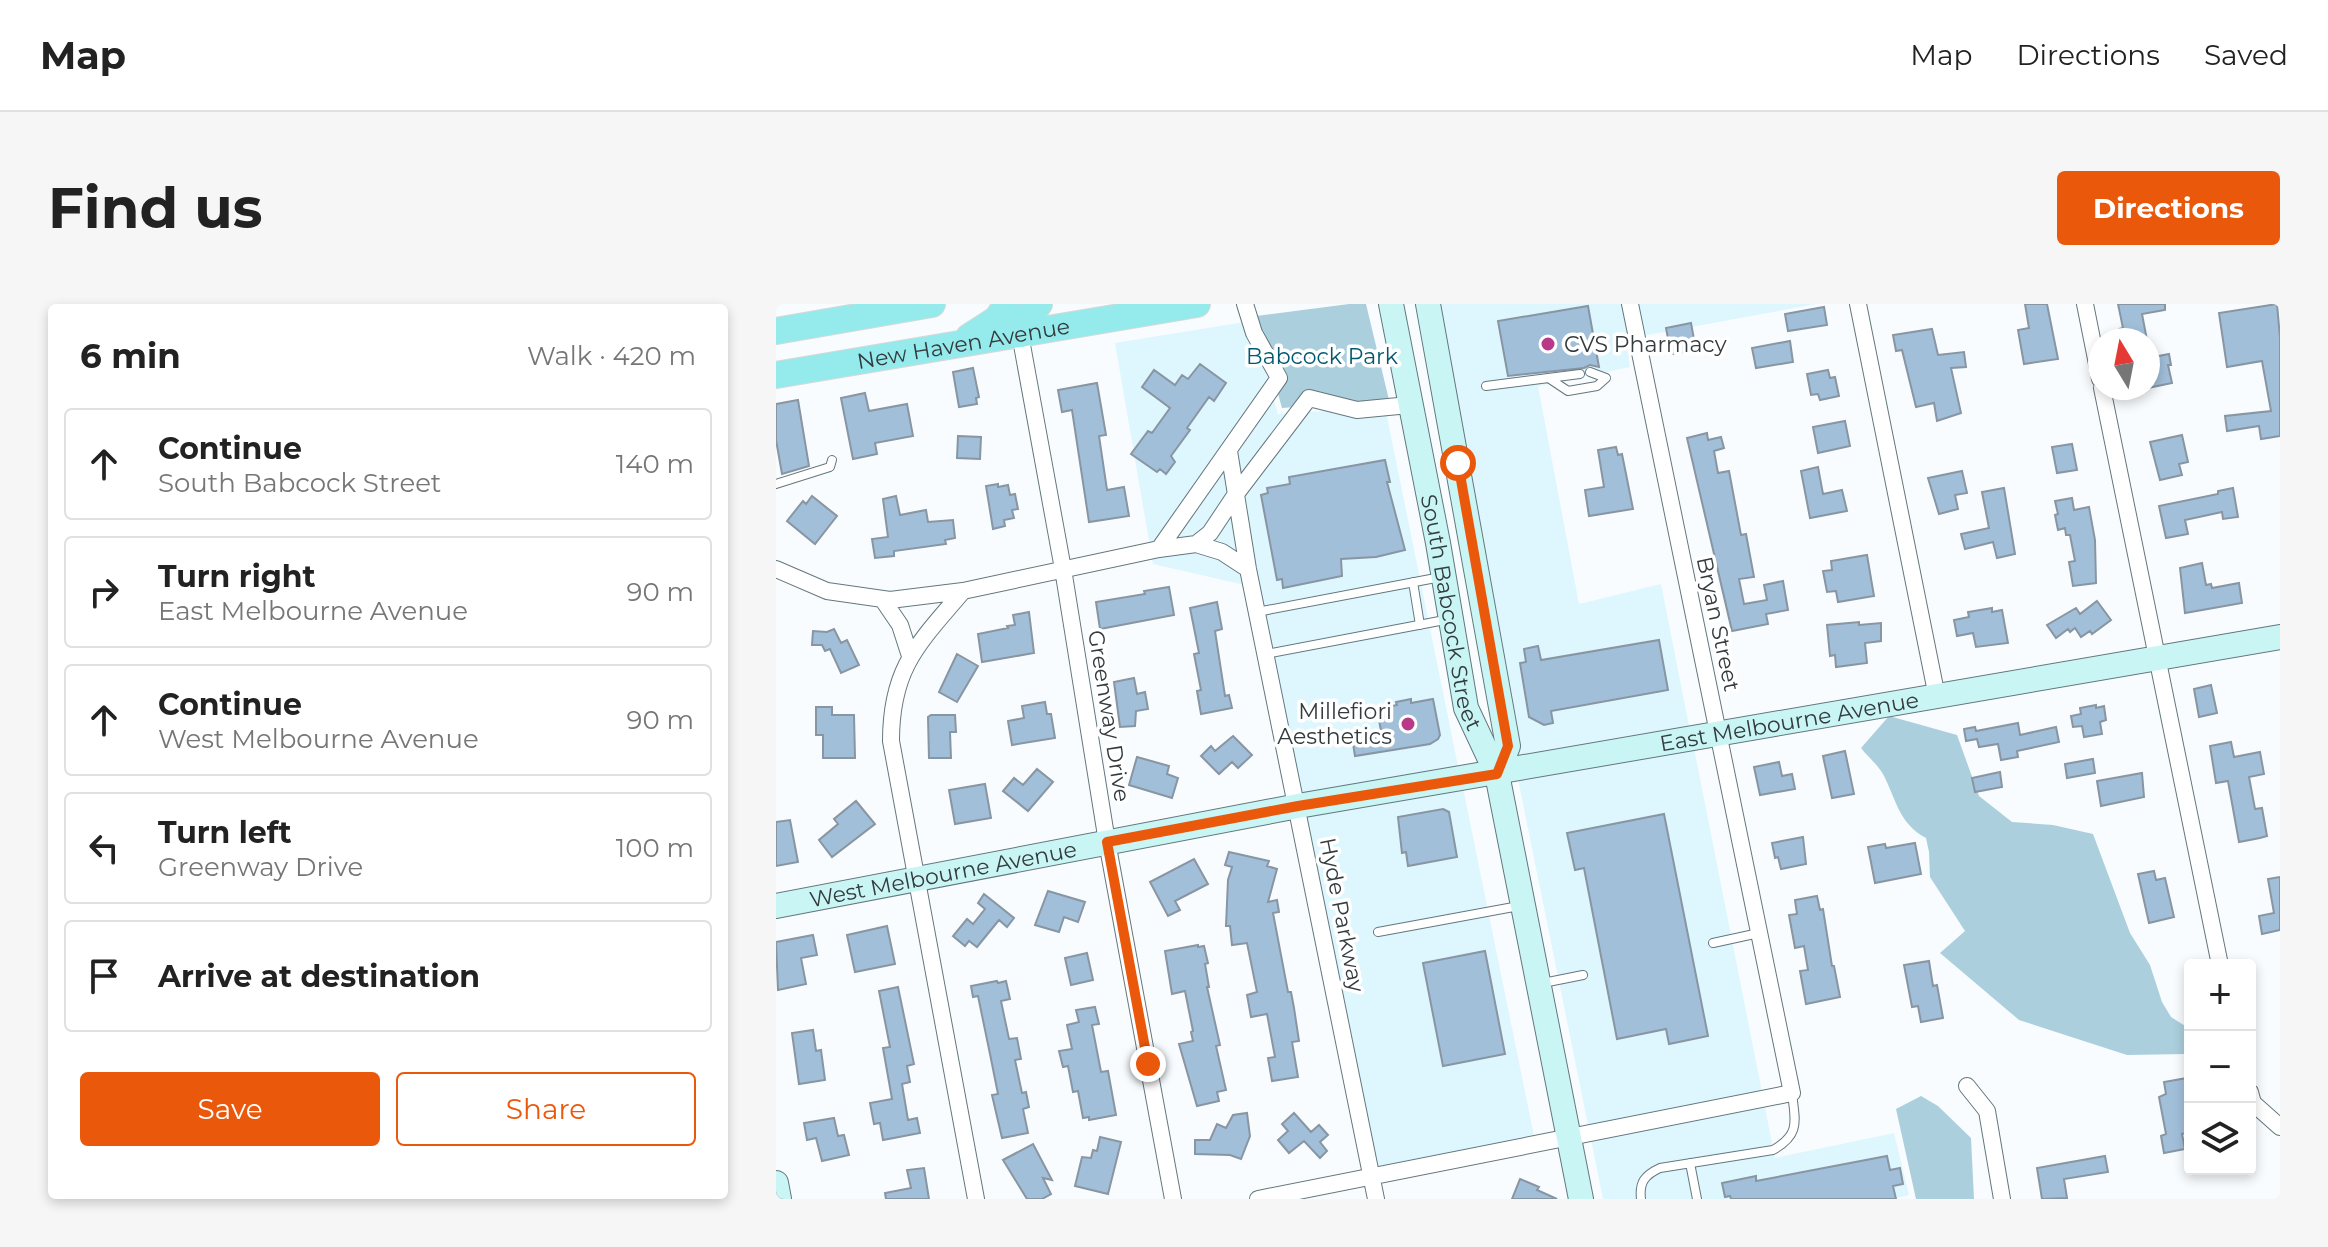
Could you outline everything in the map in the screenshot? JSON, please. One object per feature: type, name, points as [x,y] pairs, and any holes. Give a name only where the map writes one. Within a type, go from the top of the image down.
[{"type":"main road","name":"New Haven Avenue","points":[[776,331],[820,315],[932,304]]},
{"type":"main road","points":[[960,344],[997,319],[1007,304]]},
{"type":"main road","points":[[1020,334],[1028,316],[1039,304]]},
{"type":"main road","name":"New Haven Avenue","points":[[776,375],[1197,304]]},
{"type":"street","points":[[1159,549],[1279,378],[1254,333],[1245,304]]},
{"type":"street","name":"South Babcock Street","points":[[1391,304],[1444,576],[1466,708],[1497,774],[1581,1199]]},
{"type":"street","name":"South Babcock Street","points":[[1428,304],[1508,746],[1497,774]]},
{"type":"street","name":"Bryan Street","points":[[1630,304],[1792,1093]]},
{"type":"street","points":[[1858,304],[1937,697]]},
{"type":"street","points":[[2085,304],[2090,328]]},
{"type":"street","name":"Greenway Drive","points":[[1020,334],[1063,569],[1107,842],[1173,1199]]},
{"type":"street","points":[[1196,544],[1210,533],[1309,398],[1357,410],[1409,405]]},
{"type":"street","points":[[2104,400],[2219,959]]},
{"type":"street","name":"Hyde Parkway","points":[[1229,451],[1248,569],[1376,1199]]},
{"type":"street","points":[[776,569],[827,591],[883,600],[963,591],[1159,549],[1196,544],[1222,552],[1248,569]]},
{"type":"street","points":[[963,591],[927,631],[910,656],[894,698],[891,741],[976,1199]]},
{"type":"street","points":[[883,600],[900,625],[910,656]]},
{"type":"street","name":"East Melbourne Avenue","points":[[1298,806],[2280,637]]},
{"type":"street","name":"West Melbourne Avenue","points":[[776,906],[1298,806]]},
{"type":"street","points":[[1967,1086],[1987,1111],[2002,1199]]},
{"type":"street","points":[[1258,1199],[1792,1093]]},
{"type":"street","points":[[2253,1103],[2280,1127]]},
{"type":"street","points":[[776,1183],[779,1199]]},
{"type":"lane","points":[[1550,379],[1568,391],[1597,386],[1606,378],[1590,372]]},
{"type":"lane","points":[[1486,386],[1580,374]]},
{"type":"lane","points":[[776,484],[830,467],[832,460]]},
{"type":"lane","points":[[1257,612],[1444,576]]},
{"type":"lane","points":[[1413,582],[1420,625]]},
{"type":"lane","points":[[1266,654],[1451,619]]},
{"type":"lane","points":[[1378,932],[1523,905]]},
{"type":"lane","points":[[1713,943],[1759,933]]},
{"type":"lane","points":[[1539,984],[1583,975]]},
{"type":"lane","points":[[1641,1199],[1641,1186],[1650,1173],[1660,1168],[1773,1150],[1784,1144],[1793,1134],[1796,1123],[1792,1093]]},
{"type":"lane","points":[[1690,1163],[1697,1199]]},
{"type":"shaded area","points":[[1436,304],[1816,304],[1626,339],[1630,367],[1538,386],[1579,604],[1661,584],[1690,731],[1514,762]]},
{"type":"shaded area","points":[[1251,321],[1278,414],[1385,407],[1459,771],[1290,798],[1249,586],[1153,564],[1115,343]]},
{"type":"shaded area","points":[[1694,748],[1775,1158],[1894,1133],[1909,1195],[1893,1199],[1603,1199],[1518,779]]},
{"type":"shaded area","points":[[1463,788],[1534,1136],[1364,1175],[1294,816]]},
{"type":"green space","name":"Babcock Park","points":[[1366,304],[1389,400],[1282,408],[1256,316]]},
{"type":"green space","points":[[1889,716],[1957,735],[1979,796],[2012,822],[2053,825],[2093,834],[2130,933],[2150,965],[2162,1002],[2171,1017],[2184,1025],[2184,1054],[2127,1055],[2019,1020],[1940,953],[1965,931],[1930,877],[1926,838],[1904,818],[1883,774],[1861,748]]},
{"type":"green space","points":[[1921,1096],[1938,1106],[1971,1138],[1974,1199],[1916,1199],[1896,1109]]},
{"type":"building","points":[[2025,304],[2047,304],[2058,359],[2024,364],[2018,330],[2029,328]]},
{"type":"building","points":[[2118,304],[2165,304],[2165,310],[2142,314],[2145,328],[2123,328]]},
{"type":"building","points":[[2277,304],[2280,436],[2261,439],[2259,426],[2227,431],[2225,416],[2271,411],[2262,361],[2227,367],[2219,313]]},
{"type":"building","name":"CVS Pharmacy","points":[[1588,306],[1599,367],[1590,365],[1508,376],[1498,321]]},
{"type":"building","points":[[1824,307],[1827,325],[1788,331],[1785,314]]},
{"type":"building","points":[[1691,323],[1696,350],[1671,354],[1666,328]]},
{"type":"building","points":[[1932,329],[1938,355],[1964,352],[1966,367],[1951,368],[1961,413],[1937,421],[1934,403],[1916,407],[1902,350],[1896,351],[1893,335]]},
{"type":"building","points":[[1790,341],[1793,362],[1756,368],[1752,348]]},
{"type":"building","points":[[2169,354],[2172,383],[2160,386],[2160,356]]},
{"type":"building","points":[[1200,364],[1226,383],[1214,401],[1209,397],[1187,428],[1190,430],[1171,456],[1175,462],[1166,474],[1160,469],[1157,472],[1131,454],[1148,431],[1152,433],[1170,408],[1142,387],[1154,370],[1175,385],[1182,375],[1188,379]]},
{"type":"building","points":[[973,368],[979,397],[976,398],[977,404],[959,407],[953,372]]},
{"type":"building","points":[[1828,370],[1830,378],[1835,377],[1839,396],[1820,400],[1818,394],[1811,395],[1807,374]]},
{"type":"building","points":[[1097,383],[1106,435],[1099,436],[1107,490],[1124,487],[1129,516],[1089,522],[1072,410],[1062,412],[1058,390]]},
{"type":"building","points":[[865,393],[869,411],[907,404],[913,436],[875,443],[877,454],[853,459],[841,398]]},
{"type":"building","points":[[798,400],[809,466],[782,474],[776,440],[776,404]]},
{"type":"building","points":[[1845,421],[1850,446],[1818,453],[1813,427]]},
{"type":"building","points":[[1707,433],[1708,440],[1721,437],[1724,448],[1714,451],[1718,473],[1729,471],[1741,535],[1746,534],[1754,577],[1739,579],[1744,604],[1767,600],[1764,585],[1783,581],[1788,610],[1766,614],[1768,624],[1732,631],[1687,438]]},
{"type":"building","points":[[2182,435],[2188,462],[2179,464],[2182,475],[2160,480],[2150,442]]},
{"type":"building","points":[[958,436],[981,437],[980,459],[957,458]]},
{"type":"building","points":[[2072,444],[2077,470],[2057,473],[2052,447]]},
{"type":"building","points":[[1616,447],[1618,455],[1622,454],[1633,509],[1589,516],[1585,490],[1604,487],[1598,450]]},
{"type":"building","points":[[1385,460],[1390,482],[1387,482],[1405,550],[1376,557],[1341,559],[1342,576],[1283,588],[1282,579],[1277,580],[1261,495],[1268,493],[1267,488],[1290,484],[1289,477]]},
{"type":"building","points":[[1818,467],[1823,494],[1842,490],[1847,511],[1810,518],[1801,471]]},
{"type":"building","points":[[1962,471],[1967,493],[1955,495],[1958,509],[1939,514],[1928,478]]},
{"type":"building","points":[[998,484],[998,487],[1008,485],[1010,495],[1015,494],[1018,509],[1012,510],[1014,518],[1004,520],[1005,526],[993,529],[986,486]]},
{"type":"building","points":[[2004,488],[2015,554],[1997,558],[1993,542],[1965,549],[1961,534],[1989,528],[1982,492]]},
{"type":"building","points":[[2233,488],[2238,517],[2223,519],[2222,512],[2185,520],[2188,534],[2166,538],[2159,506]]},
{"type":"building","points":[[812,496],[837,516],[815,544],[787,521],[803,501],[806,504]]},
{"type":"building","points":[[896,496],[900,515],[926,510],[928,522],[953,520],[955,538],[945,540],[946,544],[894,551],[894,556],[875,558],[872,539],[888,537],[883,499]]},
{"type":"building","points":[[2072,498],[2074,510],[2089,507],[2095,540],[2096,583],[2073,586],[2069,562],[2075,561],[2070,535],[2066,535],[2065,528],[2058,530],[2055,515],[2058,514],[2055,501]]},
{"type":"building","points":[[1867,555],[1874,596],[1838,602],[1836,591],[1827,592],[1823,571],[1832,570],[1831,561]]},
{"type":"building","points":[[2202,563],[2206,585],[2211,584],[2212,588],[2239,583],[2242,603],[2185,613],[2180,568]]},
{"type":"building","points":[[1169,587],[1174,615],[1100,629],[1096,602]]},
{"type":"building","points":[[2097,601],[2111,620],[2092,634],[2090,631],[2081,637],[2075,628],[2056,638],[2047,625],[2076,608],[2080,614]]},
{"type":"building","points":[[1217,602],[1222,629],[1215,631],[1225,696],[1229,695],[1232,708],[1201,714],[1197,691],[1201,690],[1194,654],[1199,653],[1190,608]]},
{"type":"building","points":[[1992,608],[1992,612],[2002,610],[2008,643],[1976,647],[1973,633],[1957,636],[1954,620],[1969,617],[1968,612]]},
{"type":"building","points":[[1029,612],[1034,653],[982,662],[978,634],[1015,625],[1013,615]]},
{"type":"building","points":[[1859,622],[1859,625],[1881,623],[1881,641],[1865,643],[1867,663],[1836,667],[1835,655],[1830,656],[1827,625]]},
{"type":"building","points":[[834,629],[841,643],[847,640],[859,665],[841,673],[830,649],[825,651],[822,645],[812,645],[813,631]]},
{"type":"building","points":[[1659,640],[1668,690],[1551,711],[1553,723],[1544,725],[1529,717],[1520,663],[1526,662],[1524,649],[1538,646],[1541,660]]},
{"type":"building","points":[[957,654],[978,666],[957,702],[939,692]]},
{"type":"building","points":[[1134,678],[1137,694],[1145,692],[1148,709],[1136,711],[1135,726],[1120,727],[1114,682]]},
{"type":"building","points":[[2211,685],[2217,713],[2199,717],[2194,689]]},
{"type":"building","points":[[1411,699],[1411,703],[1433,699],[1440,735],[1438,739],[1430,744],[1355,756],[1352,737],[1381,731],[1377,709]]},
{"type":"building","points":[[1045,702],[1047,714],[1051,714],[1055,738],[1012,745],[1008,721],[1024,718],[1022,706]]},
{"type":"building","points":[[2096,705],[2096,708],[2104,706],[2106,720],[2100,722],[2102,734],[2084,737],[2082,726],[2073,727],[2071,716],[2081,714],[2080,708]]},
{"type":"building","points":[[816,707],[832,707],[832,715],[854,715],[855,758],[823,758],[823,735],[816,735]]},
{"type":"building","points":[[955,715],[956,732],[950,732],[951,758],[929,758],[928,717]]},
{"type":"building","points":[[2018,723],[2020,735],[2056,727],[2059,742],[2017,751],[2018,757],[2001,760],[1998,744],[1979,747],[1977,739],[1966,741],[1964,729],[1975,727],[1976,731]]},
{"type":"building","points":[[1233,736],[1252,755],[1238,768],[1232,762],[1219,774],[1201,756],[1211,746],[1215,751]]},
{"type":"building","points":[[2231,742],[2234,757],[2260,752],[2264,774],[2249,777],[2255,809],[2262,808],[2267,836],[2239,842],[2228,781],[2216,783],[2210,746]]},
{"type":"building","points":[[1845,751],[1854,794],[1832,798],[1823,756]]},
{"type":"building","points":[[1137,757],[1169,766],[1167,774],[1178,778],[1172,798],[1129,785]]},
{"type":"building","points":[[2093,759],[2095,773],[2067,778],[2065,764]]},
{"type":"building","points":[[1779,762],[1782,776],[1792,774],[1795,789],[1760,795],[1754,767]]},
{"type":"building","points":[[1037,769],[1053,782],[1028,811],[1003,791],[1014,778],[1023,785]]},
{"type":"building","points":[[2000,772],[2002,787],[1975,792],[1972,778]]},
{"type":"building","points":[[2142,773],[2144,797],[2101,806],[2097,781]]},
{"type":"building","points":[[985,784],[991,818],[955,824],[949,790]]},
{"type":"building","points":[[856,801],[875,824],[832,857],[819,840],[838,824],[834,819]]},
{"type":"building","points":[[1443,809],[1449,812],[1457,857],[1408,866],[1406,852],[1402,853],[1398,817]]},
{"type":"building","points":[[1664,814],[1708,1036],[1669,1044],[1666,1029],[1617,1039],[1584,868],[1575,870],[1567,833]]},
{"type":"building","points":[[790,820],[798,862],[776,866],[776,822]]},
{"type":"building","points":[[1803,837],[1806,864],[1781,869],[1772,843]]},
{"type":"building","points":[[1915,843],[1921,874],[1875,883],[1868,847],[1885,844],[1886,848]]},
{"type":"building","points":[[1229,852],[1269,861],[1267,866],[1277,869],[1268,902],[1277,900],[1279,912],[1273,913],[1288,992],[1291,992],[1294,1008],[1299,1041],[1292,1042],[1298,1077],[1272,1081],[1268,1058],[1275,1057],[1267,1014],[1251,1017],[1247,995],[1257,992],[1247,943],[1232,945],[1230,926],[1226,926],[1228,880],[1232,867],[1225,865]]},
{"type":"building","points":[[1194,859],[1208,884],[1175,901],[1180,910],[1168,916],[1150,882]]},
{"type":"building","points":[[2154,871],[2156,880],[2165,878],[2174,917],[2149,923],[2138,874]]},
{"type":"building","points":[[2280,877],[2280,930],[2262,934],[2259,916],[2274,913],[2268,879]]},
{"type":"building","points":[[1048,891],[1085,902],[1078,922],[1064,917],[1059,932],[1035,925]]},
{"type":"building","points":[[984,894],[1014,918],[1007,927],[999,920],[977,947],[969,941],[965,946],[953,936],[967,919],[973,924],[985,909],[978,903]]},
{"type":"building","points":[[1817,896],[1820,910],[1823,909],[1840,997],[1806,1004],[1800,971],[1808,970],[1804,946],[1795,948],[1789,915],[1797,914],[1795,900]]},
{"type":"building","points":[[887,926],[895,964],[855,972],[847,935]]},
{"type":"building","points":[[813,935],[817,955],[801,958],[806,984],[778,990],[776,942]]},
{"type":"building","points":[[1204,946],[1208,963],[1205,964],[1207,987],[1226,1090],[1217,1092],[1219,1101],[1197,1106],[1179,1044],[1193,1041],[1185,991],[1172,994],[1165,951]]},
{"type":"building","points":[[1485,951],[1505,1054],[1443,1066],[1423,963]]},
{"type":"building","points":[[1087,953],[1093,980],[1071,985],[1065,958]]},
{"type":"building","points":[[1929,961],[1943,1018],[1921,1022],[1918,1006],[1912,1007],[1904,965]]},
{"type":"building","points":[[1006,981],[1010,999],[1001,1001],[1009,1039],[1017,1038],[1021,1059],[1015,1060],[1022,1093],[1026,1092],[1029,1107],[1023,1109],[1028,1133],[1002,1138],[992,1095],[998,1094],[990,1054],[978,996],[973,997],[971,986]]},
{"type":"building","points":[[898,987],[914,1064],[907,1066],[910,1082],[902,1084],[908,1120],[917,1118],[920,1133],[883,1140],[880,1123],[874,1124],[870,1103],[892,1099],[883,1048],[890,1047],[879,991]]},
{"type":"building","points":[[1095,1007],[1099,1024],[1092,1025],[1101,1072],[1108,1071],[1116,1115],[1089,1120],[1089,1117],[1083,1118],[1078,1091],[1073,1092],[1068,1066],[1063,1067],[1059,1051],[1072,1049],[1067,1025],[1079,1022],[1076,1010]]},
{"type":"building","points":[[813,1030],[816,1051],[821,1050],[825,1080],[799,1084],[792,1033]]},
{"type":"building","points":[[2184,1079],[2184,1149],[2164,1153],[2161,1136],[2166,1134],[2159,1097],[2166,1094],[2164,1082]]},
{"type":"building","points":[[1247,1113],[1250,1136],[1241,1159],[1230,1155],[1195,1154],[1195,1140],[1210,1140],[1217,1124],[1226,1128],[1233,1115]]},
{"type":"building","points":[[1294,1113],[1311,1132],[1319,1125],[1328,1135],[1320,1142],[1327,1151],[1320,1158],[1304,1141],[1289,1153],[1278,1140],[1288,1131],[1282,1124]]},
{"type":"building","points":[[834,1118],[838,1136],[844,1135],[849,1155],[822,1161],[816,1138],[807,1140],[804,1123]]},
{"type":"building","points":[[1100,1137],[1121,1142],[1108,1194],[1075,1186],[1082,1157],[1091,1158],[1093,1150],[1097,1151]]},
{"type":"building","points":[[1033,1144],[1052,1180],[1043,1178],[1051,1194],[1042,1199],[1027,1199],[1003,1160]]},
{"type":"building","points":[[1887,1156],[1890,1170],[1900,1168],[1903,1184],[1893,1186],[1896,1199],[1731,1199],[1730,1196],[1725,1197],[1722,1183],[1756,1176],[1756,1181]]},
{"type":"building","points":[[2105,1156],[2108,1172],[2064,1179],[2067,1198],[2042,1199],[2037,1168]]},
{"type":"building","points":[[924,1168],[929,1199],[886,1199],[885,1193],[911,1188],[907,1170]]},
{"type":"building","points":[[1520,1179],[1539,1187],[1537,1190],[1557,1199],[1512,1199]]},
{"type":"place","name":"CVS Pharmacy","points":[[1548,344]]},
{"type":"place","name":"Millefiori Aesthetics","points":[[1408,724]]},
{"type":"route","points":[[1148,1064],[1107,842],[1298,806],[1497,774],[1508,746],[1458,463]]}]
